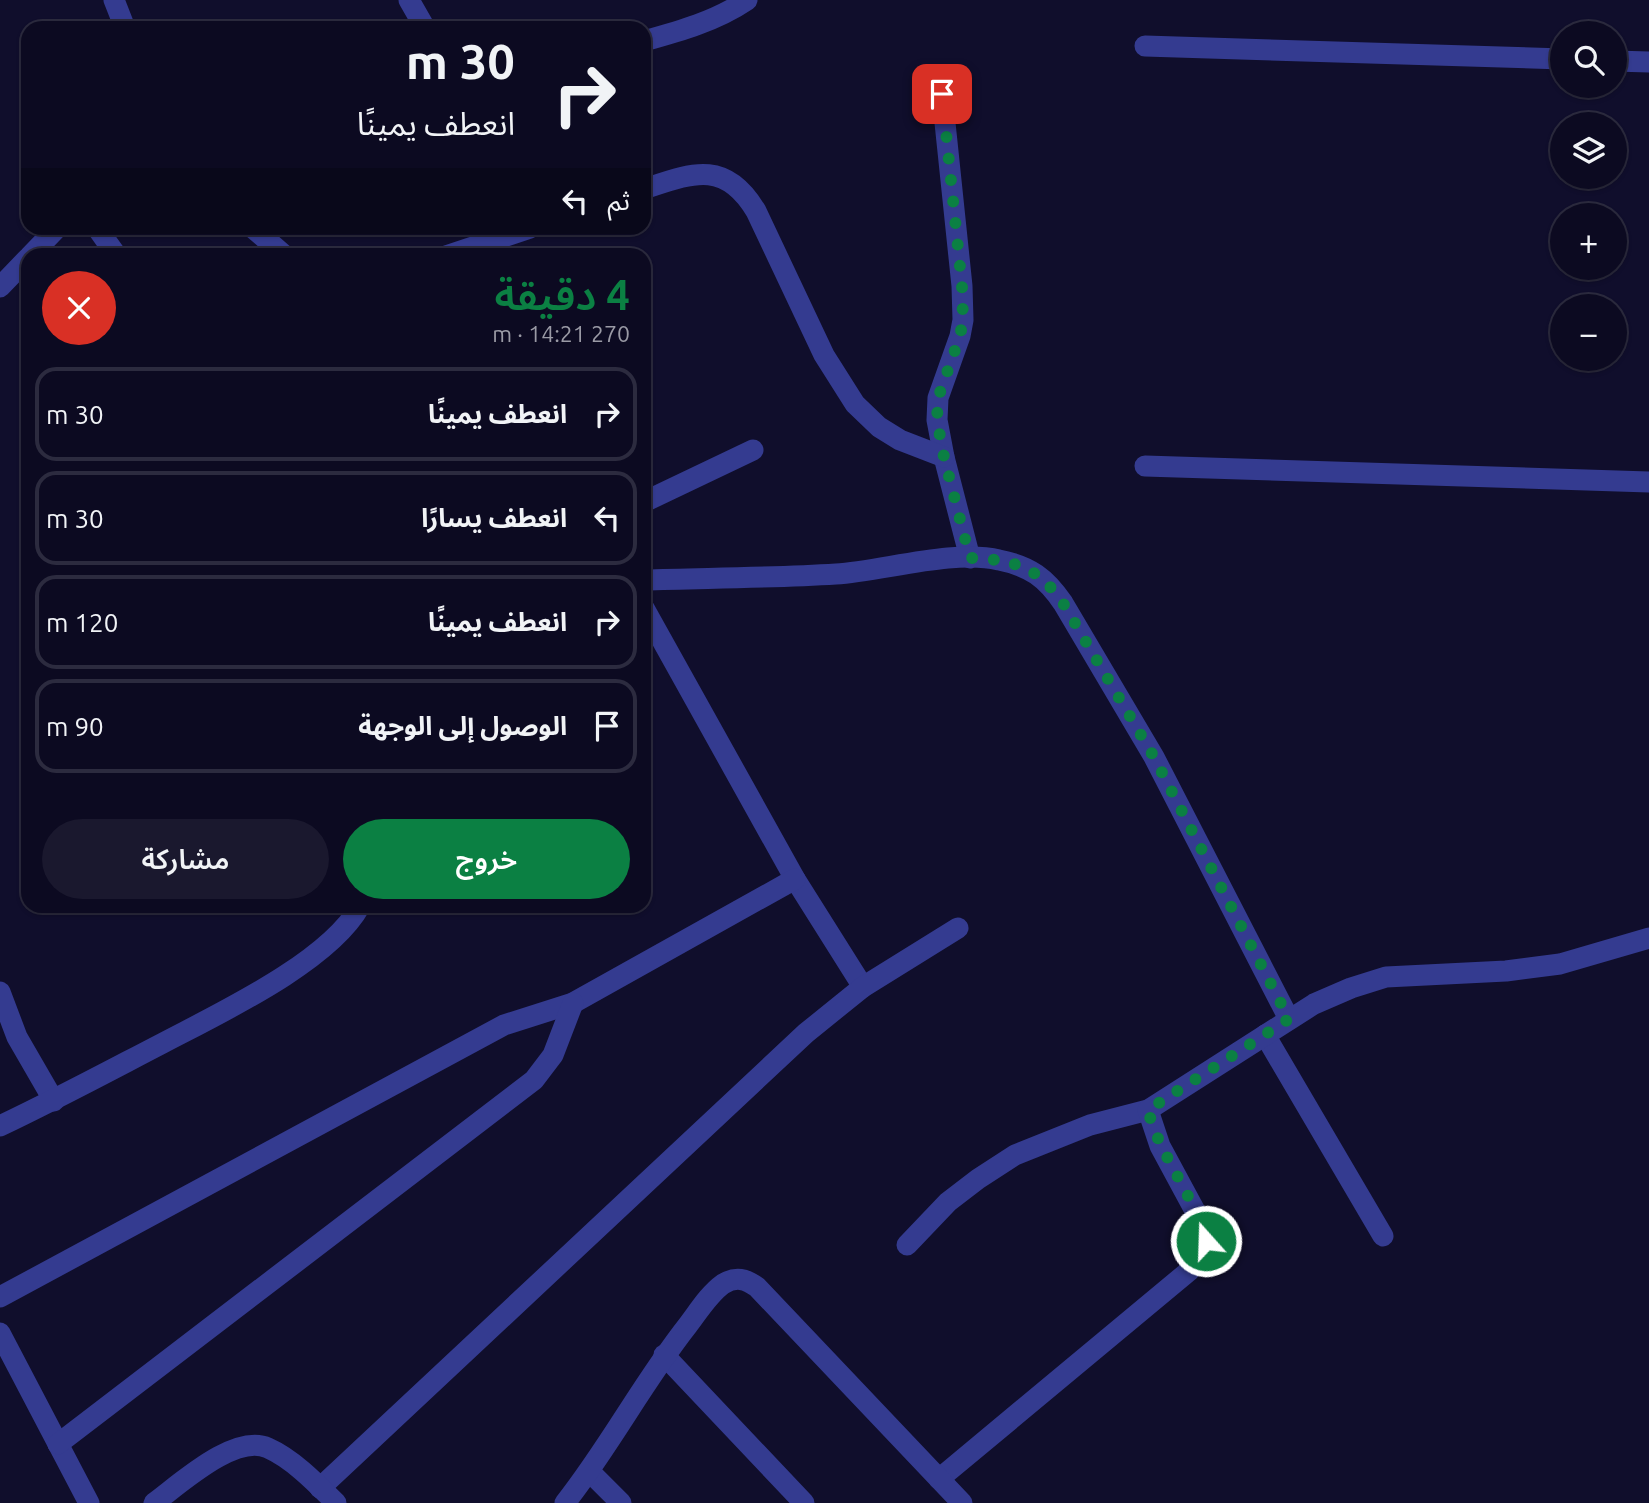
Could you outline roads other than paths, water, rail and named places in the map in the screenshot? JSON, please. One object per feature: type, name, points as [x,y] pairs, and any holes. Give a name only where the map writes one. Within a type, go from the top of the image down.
[{"type":"street","points":[[114,0],[122,21]]},
{"type":"street","points":[[409,0],[421,21]]},
{"type":"street","points":[[651,39],[688,29],[731,11],[747,0]]},
{"type":"street","points":[[1145,46],[1550,59]]},
{"type":"street","points":[[1627,61],[1649,62]]},
{"type":"street","points":[[942,94],[962,286],[963,320],[938,398],[937,420],[970,558]]},
{"type":"street","points":[[651,187],[693,174],[712,174],[730,181],[746,194],[824,355],[855,404],[879,427],[900,440],[944,457]]},
{"type":"street","points":[[38,248],[50,235]]},
{"type":"street","points":[[261,235],[276,248]]},
{"type":"street","points":[[470,248],[509,235]]},
{"type":"street","points":[[2,280],[21,264]]},
{"type":"street","points":[[651,499],[753,450]]},
{"type":"street","points":[[1145,466],[1649,482]]},
{"type":"street","points":[[651,580],[838,574],[970,558],[999,559],[1029,569],[1049,582],[1154,757],[1289,1019]]},
{"type":"street","points":[[651,621],[795,879],[863,987]]},
{"type":"street","points":[[0,1297],[504,1024],[573,1003],[795,879]]},
{"type":"street","points":[[0,1126],[54,1101],[254,995],[316,953],[352,921],[356,913]]},
{"type":"street","points":[[320,1488],[806,1033],[863,987],[958,928]]},
{"type":"street","points":[[907,1245],[948,1202],[1015,1155],[1090,1125],[1148,1110],[1289,1019],[1314,1004],[1351,988],[1386,977],[1506,971],[1560,964],[1649,938]]},
{"type":"street","points":[[0,992],[17,1037],[54,1101]]},
{"type":"street","points":[[58,1444],[534,1080],[553,1055],[573,1003]]},
{"type":"street","points":[[1265,1035],[1384,1236]]},
{"type":"street","points":[[939,1479],[1174,1284],[1200,1258],[1206,1241],[1201,1223],[1160,1146],[1148,1110]]},
{"type":"street","points":[[565,1503],[590,1472],[664,1355],[723,1284],[736,1279],[746,1279],[757,1287],[962,1503]]},
{"type":"street","points":[[0,1333],[89,1503]]},
{"type":"street","points":[[664,1355],[804,1503]]},
{"type":"street","points":[[154,1503],[214,1459],[249,1446],[267,1447],[336,1503]]},
{"type":"street","points":[[590,1472],[621,1503]]}]
